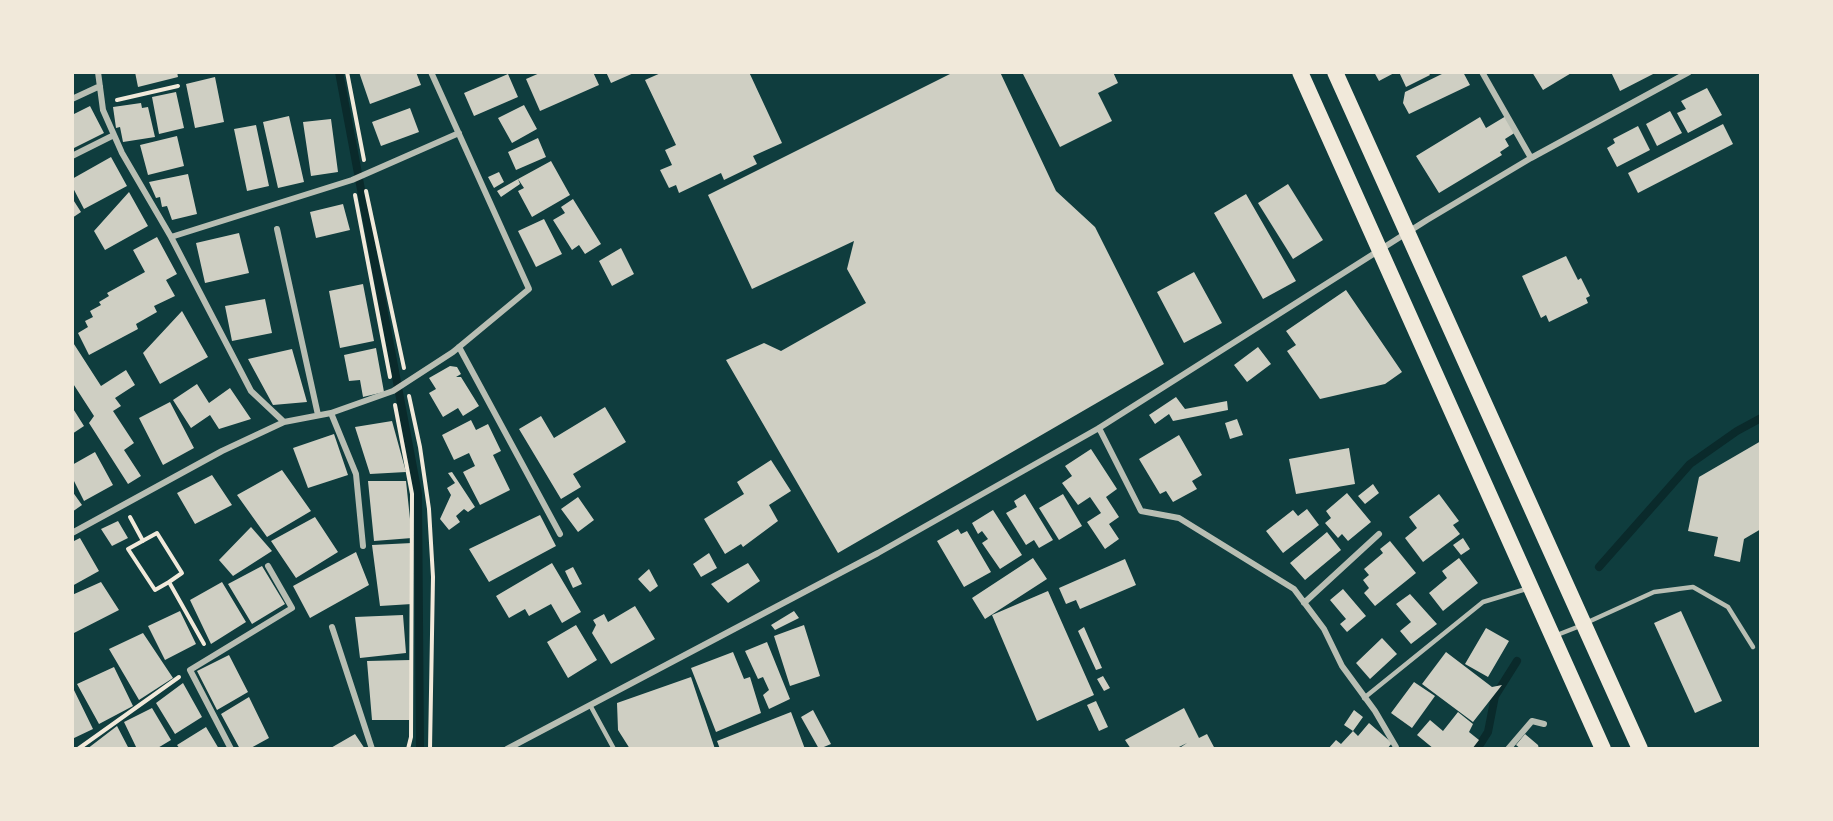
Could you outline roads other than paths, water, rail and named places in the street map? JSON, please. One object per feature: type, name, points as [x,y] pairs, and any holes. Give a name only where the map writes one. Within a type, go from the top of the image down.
[{"type":"highway","points":[[1300,72],[1603,749]]},
{"type":"highway","points":[[1335,72],[1640,749]]},
{"type":"street","points":[[98,72],[102,103],[114,135],[171,237],[251,390],[284,422]]},
{"type":"street","points":[[72,533],[222,450],[284,422],[331,413],[393,391],[459,347],[529,290],[431,72]]},
{"type":"street","points":[[1482,72],[1531,158]]},
{"type":"street","points":[[507,749],[878,553],[1099,428],[1407,233],[1531,158],[1689,72]]},
{"type":"street","points":[[72,99],[100,86]]},
{"type":"street","points":[[171,237],[352,180],[362,173],[459,133]]},
{"type":"street","points":[[72,156],[114,135]]},
{"type":"street","points":[[277,229],[318,415]]},
{"type":"street","points":[[459,347],[560,534]]},
{"type":"street","points":[[331,413],[356,474],[363,546]]},
{"type":"street","points":[[1099,428],[1141,511],[1179,518],[1294,589],[1324,629],[1342,666],[1375,711],[1397,748]]},
{"type":"street","points":[[1304,603],[1379,534]]},
{"type":"street","points":[[231,749],[190,670],[292,608],[268,566]]},
{"type":"street","points":[[332,627],[372,749]]},
{"type":"street","points":[[1508,749],[1532,721],[1544,724]]},
{"type":"lane","points":[[1552,638],[1654,592],[1694,587],[1728,607],[1754,647]]},
{"type":"lane","points":[[1364,698],[1484,602],[1529,588]]},
{"type":"lane","points":[[590,705],[614,749]]},
{"type":"waterway","points":[[339,72],[418,494],[420,749]]},
{"type":"waterway","points":[[1599,567],[1690,464],[1737,431],[1761,418]]},
{"type":"waterway","points":[[1477,749],[1488,732],[1495,696],[1517,661]]}]
